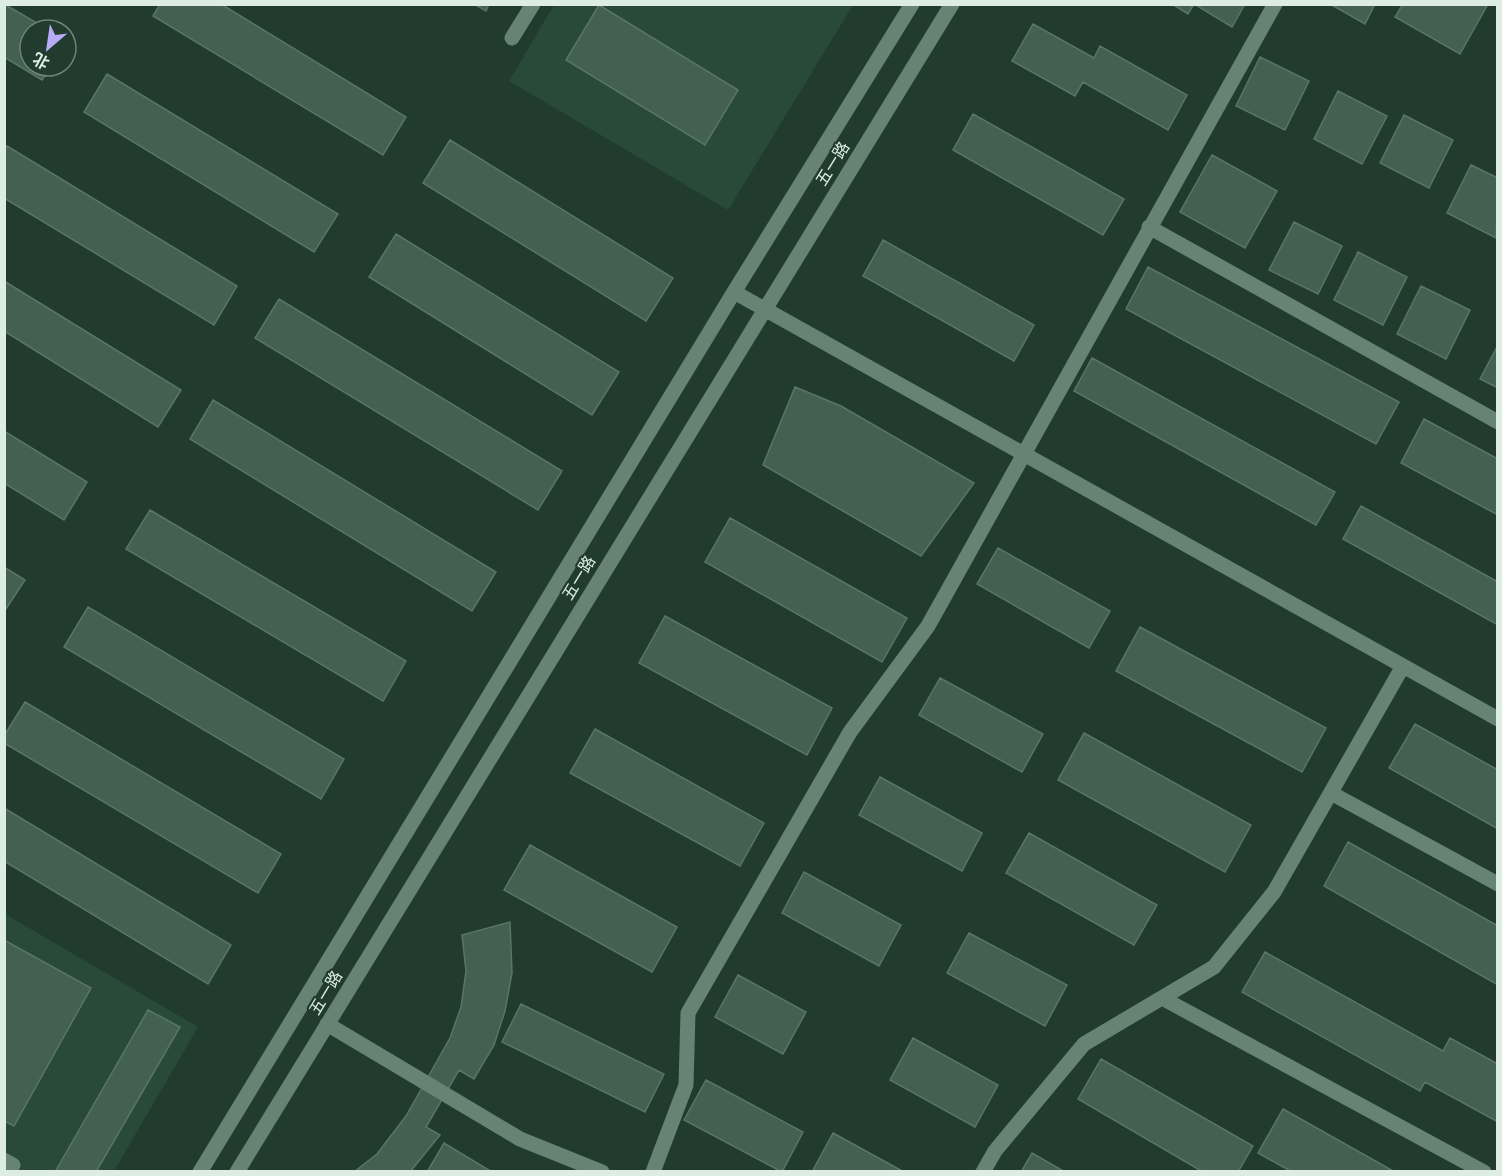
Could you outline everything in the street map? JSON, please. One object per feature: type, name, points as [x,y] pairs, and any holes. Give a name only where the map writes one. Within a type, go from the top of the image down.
[{"type":"street","points":[[512,39],[533,4]]},
{"type":"street","name":"五一路","points":[[200,1172],[734,291],[912,4]]},
{"type":"street","name":"五一路","points":[[237,1172],[952,4]]},
{"type":"street","points":[[653,1172],[686,1084],[688,1013],[850,732],[928,626],[1275,4]]},
{"type":"street","points":[[1149,228],[1497,422]]},
{"type":"street","points":[[734,291],[1497,719]]},
{"type":"street","points":[[983,1172],[995,1151],[1084,1044],[1214,967],[1274,892],[1403,666]]},
{"type":"street","points":[[1331,793],[1497,884]]},
{"type":"street","points":[[1162,998],[1484,1172]]},
{"type":"street","points":[[327,1024],[520,1139],[602,1172]]},
{"type":"shaded area","points":[[554,5],[853,5],[728,210],[509,81]]},
{"type":"shaded area","points":[[5,914],[198,1027],[114,1171],[5,1172]]},
{"type":"building","points":[[4,4],[28,18],[18,18],[18,65],[4,57]]},
{"type":"building","points":[[160,4],[221,4],[406,117],[383,155],[153,16]]},
{"type":"building","points":[[474,4],[489,4],[486,11]]},
{"type":"building","points":[[1172,4],[1194,4],[1188,14]]},
{"type":"building","points":[[1194,4],[1245,4],[1232,27]]},
{"type":"building","points":[[1330,4],[1375,4],[1365,24]]},
{"type":"building","points":[[1403,4],[1488,4],[1460,54],[1395,17]]},
{"type":"building","points":[[599,5],[738,90],[705,145],[566,60]]},
{"type":"building","points":[[1033,24],[1094,58],[1100,46],[1187,95],[1168,130],[1083,82],[1075,96],[1012,61]]},
{"type":"building","points":[[1260,57],[1309,81],[1285,130],[1236,106]]},
{"type":"building","points":[[107,74],[338,214],[314,252],[84,112]]},
{"type":"building","points":[[1338,91],[1387,116],[1362,164],[1314,139]]},
{"type":"building","points":[[973,114],[1124,199],[1103,235],[953,150]]},
{"type":"building","points":[[1404,115],[1453,140],[1429,188],[1380,163]]},
{"type":"building","points":[[450,140],[673,278],[646,321],[423,183]]},
{"type":"building","points":[[7,146],[237,286],[214,325],[4,198],[4,151]]},
{"type":"building","points":[[1212,155],[1277,191],[1245,248],[1180,212]]},
{"type":"building","points":[[1471,165],[1498,178],[1496,238],[1447,213]]},
{"type":"building","points":[[1294,222],[1342,246],[1318,294],[1269,270]]},
{"type":"building","points":[[396,234],[619,372],[592,415],[369,277]]},
{"type":"building","points":[[883,240],[1034,325],[1014,361],[863,276]]},
{"type":"building","points":[[1358,252],[1407,277],[1383,325],[1334,300]]},
{"type":"building","points":[[1148,267],[1399,402],[1376,444],[1126,309]]},
{"type":"building","points":[[4,281],[181,390],[158,427],[4,331]]},
{"type":"building","points":[[1421,286],[1470,310],[1446,359],[1397,334]]},
{"type":"building","points":[[279,299],[562,471],[538,510],[255,338]]},
{"type":"building","points":[[1498,345],[1498,388],[1480,379]]},
{"type":"building","points":[[1092,358],[1335,492],[1316,525],[1074,391]]},
{"type":"building","points":[[795,387],[841,406],[974,483],[921,556],[763,465]]},
{"type":"building","points":[[213,400],[496,572],[472,611],[190,439]]},
{"type":"building","points":[[1424,419],[1498,459],[1498,515],[1401,463]]},
{"type":"building","points":[[4,431],[87,482],[64,520],[4,483]]},
{"type":"building","points":[[1361,506],[1498,582],[1498,625],[1343,539]]},
{"type":"building","points":[[150,510],[406,661],[383,701],[126,549]]},
{"type":"building","points":[[730,518],[907,618],[882,662],[705,562]]},
{"type":"building","points":[[998,548],[1110,611],[1089,648],[977,584]]},
{"type":"building","points":[[4,567],[25,580],[4,612]]},
{"type":"building","points":[[88,607],[344,759],[321,799],[64,647]]},
{"type":"building","points":[[665,616],[832,708],[807,755],[639,663]]},
{"type":"building","points":[[1140,627],[1326,728],[1302,772],[1116,671]]},
{"type":"building","points":[[940,678],[1043,734],[1022,772],[919,715]]},
{"type":"building","points":[[25,702],[281,854],[258,893],[4,743],[4,736]]},
{"type":"building","points":[[1415,724],[1498,770],[1498,829],[1389,768]]},
{"type":"building","points":[[595,729],[764,823],[740,866],[570,773]]},
{"type":"building","points":[[1084,733],[1251,825],[1225,872],[1058,780]]},
{"type":"building","points":[[880,777],[982,833],[962,871],[859,815]]},
{"type":"building","points":[[4,808],[231,945],[208,984],[4,861]]},
{"type":"building","points":[[1029,833],[1157,905],[1134,945],[1006,873]]},
{"type":"building","points":[[1348,842],[1498,926],[1498,985],[1324,886]]},
{"type":"building","points":[[530,845],[677,927],[652,972],[504,890]]},
{"type":"building","points":[[804,872],[901,925],[879,966],[782,913]]},
{"type":"building","points":[[510,922],[512,973],[505,1011],[494,1045],[474,1079],[459,1070],[426,1127],[440,1135],[410,1172],[354,1172],[377,1154],[406,1116],[450,1038],[461,1007],[466,971],[462,935]]},
{"type":"building","points":[[969,933],[1067,985],[1045,1026],[947,973]]},
{"type":"building","points":[[4,940],[91,988],[14,1126],[4,1121]]},
{"type":"building","points":[[1265,952],[1443,1051],[1450,1038],[1498,1064],[1498,1122],[1425,1082],[1420,1091],[1242,992]]},
{"type":"building","points":[[738,975],[806,1012],[783,1054],[715,1017]]},
{"type":"building","points":[[521,1004],[664,1074],[645,1112],[502,1042]]},
{"type":"building","points":[[148,1010],[180,1027],[96,1172],[55,1172]]},
{"type":"building","points":[[913,1038],[998,1085],[975,1127],[890,1080]]},
{"type":"building","points":[[1101,1059],[1253,1146],[1238,1172],[1203,1172],[1078,1099]]},
{"type":"building","points":[[706,1080],[803,1132],[782,1172],[684,1120]]},
{"type":"building","points":[[1283,1109],[1395,1172],[1292,1172],[1258,1153]]},
{"type":"building","points":[[833,1133],[904,1172],[812,1172]]},
{"type":"building","points":[[444,1143],[492,1172],[427,1172]]},
{"type":"building","points":[[1032,1153],[1065,1172],[1021,1172]]}]
